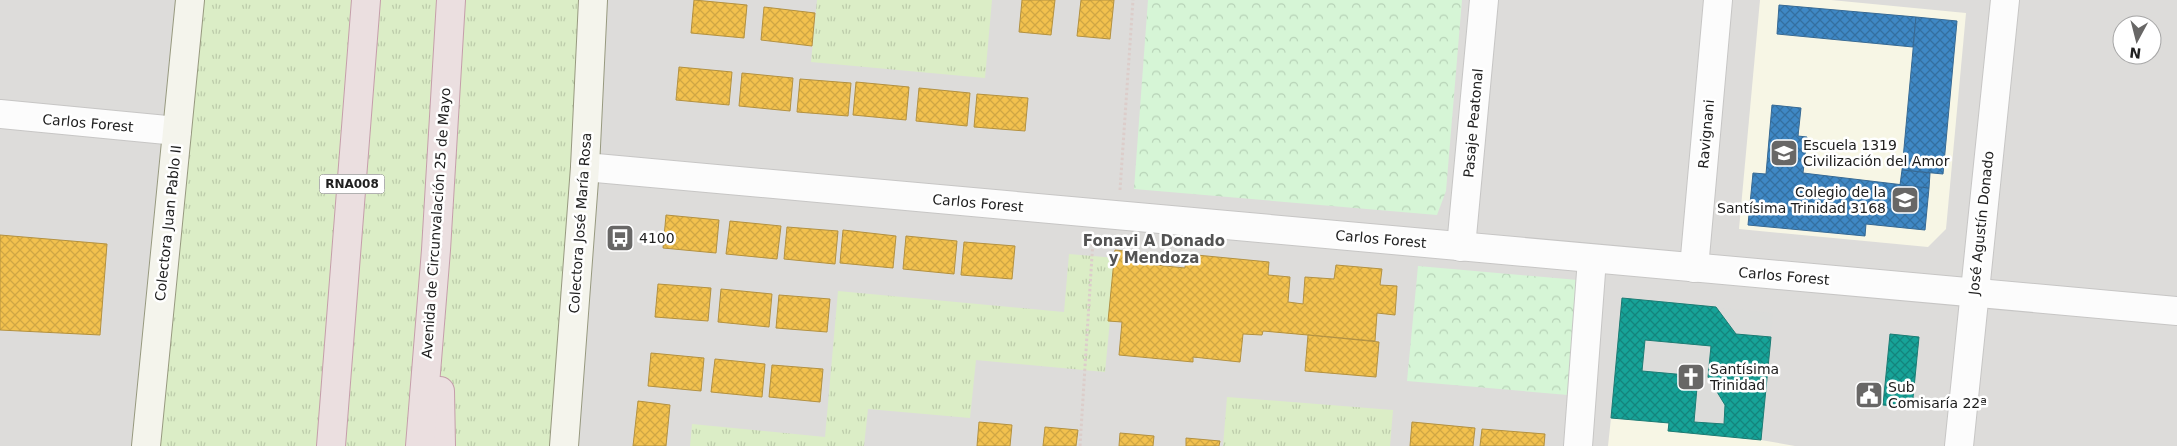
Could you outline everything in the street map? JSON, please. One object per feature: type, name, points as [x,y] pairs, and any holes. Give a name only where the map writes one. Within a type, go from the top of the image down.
[{"type":"highway","name":"RNA008","points":[[331,446],[366,0]]},
{"type":"highway","name":"Avenida de Circunvalación 25 de Mayo","points":[[420,446],[436,250],[451,0]]},
{"type":"highway","points":[[436,250],[441,446]]},
{"type":"highway","points":[[321,446],[337,368]]},
{"type":"main road","name":"Colectora Juan Pablo II","points":[[146,446],[190,0]]},
{"type":"main road","name":"Colectora José María Rosa","points":[[564,446],[585,167],[593,0]]},
{"type":"street","name":"Pasaje Peatonal","points":[[1461,247],[1484,0]]},
{"type":"street","name":"Ravignani","points":[[1694,268],[1718,0]]},
{"type":"street","name":"José Agustín Donado","points":[[1959,446],[2005,0]]},
{"type":"street","name":"Carlos Forest","points":[[0,114],[177,131]]},
{"type":"street","name":"Carlos Forest","points":[[585,167],[2177,311]]},
{"type":"street","points":[[1578,446],[1592,258]]},
{"type":"path","points":[[1080,446],[1134,0]]},
{"type":"shaded area","points":[[0,0],[2177,0],[2177,446],[0,446]]},
{"type":"shaded area","name":"Colegio de la Santísima Trinidad 3168","points":[[1760,0],[1831,0],[1966,13],[1946,229],[1928,247],[1739,229]]},
{"type":"shaded area","name":"Santísima Trinidad","points":[[1622,298],[1773,313],[1761,440],[1668,431],[1668,423],[1611,418]]},
{"type":"shaded area","points":[[1611,418],[1669,423],[1668,430],[1761,440],[1795,446],[1608,446]]},
{"type":"green space","points":[[190,0],[593,0],[564,446],[146,446]]},
{"type":"green space","points":[[817,0],[992,0],[985,78],[811,62]]},
{"type":"green space","points":[[1148,0],[1462,0],[1446,191],[1437,215],[1134,189]]},
{"type":"green space","points":[[1069,254],[1116,258],[1105,372],[976,360],[970,418],[868,409],[864,446],[690,446],[692,424],[825,437],[838,291],[1064,312]]},
{"type":"green space","points":[[1418,266],[1578,280],[1568,395],[1407,381]]},
{"type":"green space","points":[[1227,397],[1393,410],[1390,446],[1223,446]]},
{"type":"building: Viviendas","points":[[694,0],[747,5],[744,38],[691,33]]},
{"type":"building: Viviendas","points":[[1022,0],[1055,0],[1051,35],[1019,32]]},
{"type":"building: Viviendas","points":[[1081,0],[1114,0],[1110,39],[1077,36]]},
{"type":"building: Viviendas","points":[[764,7],[815,13],[812,46],[761,40]]},
{"type":"building: Viviendas","points":[[679,67],[732,72],[729,105],[676,100]]},
{"type":"building: Viviendas","points":[[742,73],[793,78],[790,111],[739,106]]},
{"type":"building: Viviendas","points":[[800,79],[851,83],[848,116],[797,112]]},
{"type":"building: Viviendas","points":[[856,82],[909,87],[906,120],[853,115]]},
{"type":"building: Viviendas","points":[[919,88],[970,93],[967,126],[916,121]]},
{"type":"building: Viviendas","points":[[977,94],[1028,98],[1025,131],[974,127]]},
{"type":"building: Viviendas","points":[[666,215],[719,220],[716,253],[663,248]]},
{"type":"building: Viviendas","points":[[730,221],[781,226],[777,259],[726,254]]},
{"type":"building: Viviendas","points":[[787,227],[838,231],[835,264],[784,259]]},
{"type":"building: Viviendas","points":[[843,230],[896,236],[893,268],[840,263]]},
{"type":"building: Viviendas","points":[[0,235],[107,244],[100,335],[0,330]]},
{"type":"building: Viviendas","points":[[906,236],[957,241],[954,274],[903,269]]},
{"type":"building: Viviendas","points":[[964,242],[1015,246],[1012,279],[961,275]]},
{"type":"building: Viviendas","points":[[1115,250],[1156,254],[1155,265],[1185,268],[1186,254],[1269,262],[1268,275],[1290,277],[1288,302],[1303,304],[1305,277],[1334,279],[1336,265],[1382,269],[1380,285],[1397,286],[1395,315],[1377,313],[1375,341],[1263,331],[1262,335],[1243,334],[1240,362],[1193,357],[1193,362],[1119,355],[1122,322],[1108,321]]},
{"type":"building: Viviendas","points":[[658,284],[711,288],[708,321],[655,317]]},
{"type":"building: Viviendas","points":[[721,289],[772,294],[769,327],[718,322]]},
{"type":"building: Viviendas","points":[[779,295],[830,299],[827,332],[776,328]]},
{"type":"building: Viviendas","points":[[1308,335],[1379,342],[1376,377],[1305,371]]},
{"type":"building: Viviendas","points":[[651,353],[704,358],[701,391],[648,386]]},
{"type":"building: Viviendas","points":[[715,359],[765,364],[762,397],[711,392]]},
{"type":"building: Viviendas","points":[[772,365],[823,369],[820,402],[769,397]]},
{"type":"building: Viviendas","points":[[638,401],[670,405],[666,446],[633,446]]},
{"type":"building: Viviendas","points":[[979,422],[1012,425],[1010,446],[977,446]]},
{"type":"building: Viviendas","points":[[1412,422],[1475,428],[1473,446],[1410,446]]},
{"type":"building: Viviendas","points":[[1045,427],[1078,430],[1076,446],[1043,446]]},
{"type":"building: Viviendas","points":[[1482,429],[1545,434],[1544,446],[1480,446]]},
{"type":"building: Viviendas","points":[[1120,433],[1154,436],[1153,446],[1119,446]]},
{"type":"building: Viviendas","points":[[1186,438],[1220,441],[1219,446],[1186,446]]},
{"type":"building: Escuelas","points":[[1779,5],[1916,17],[1913,47],[1777,34]]},
{"type":"building: Escuelas","points":[[1916,17],[1957,21],[1943,174],[1902,170]]},
{"type":"building: Escuelas","points":[[1772,105],[1801,108],[1798,136],[1807,137],[1803,173],[1929,188],[1925,230],[1866,224],[1865,236],[1748,225],[1753,173],[1766,174]]},
{"type":"building: Escuelas","points":[[1902,170],[1930,173],[1929,188],[1900,185]]},
{"type":"building: Público","name":"Santísima Trinidad","points":[[1622,298],[1716,307],[1736,334],[1771,337],[1761,440],[1668,431],[1669,423],[1611,418]],"holes":[[[1645,340],[1711,346],[1708,377],[1725,405],[1724,424],[1694,422],[1698,376],[1642,371]]]},
{"type":"building: Público","points":[[1890,334],[1919,337],[1912,408],[1883,405]]},
{"type":"place","name":"Escuela 1319 Civilización del Amor","points":[[1784,153]]},
{"type":"place","name":"Colegio de la Santísima Trinidad 3168","points":[[1905,200]]},
{"type":"place","name":"4100","points":[[620,238]]},
{"type":"place","name":"Santísima Trinidad","points":[[1691,377]]},
{"type":"place","name":"Sub Comisaría 22ª","points":[[1869,395]]},
{"type":"district","name":"Fonavi A Donado y Mendoza","points":[[1154,250]]}]
